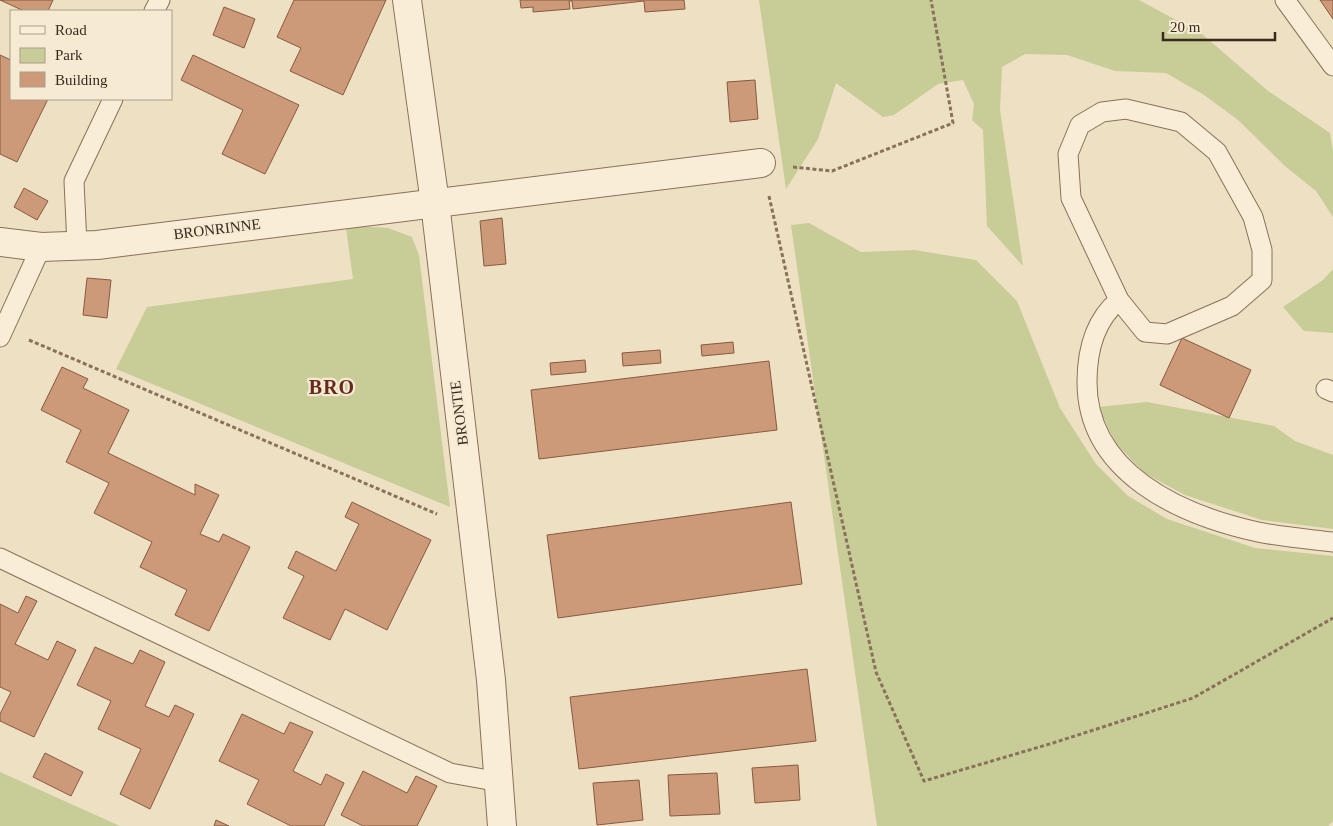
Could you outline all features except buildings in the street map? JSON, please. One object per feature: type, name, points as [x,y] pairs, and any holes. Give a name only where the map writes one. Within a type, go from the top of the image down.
[{"type":"street","name":"BRONTIE","points":[[407,0],[435,203],[490,680],[500,782],[502,826]]},
{"type":"street","name":"BRONRINNE","points":[[0,242],[41,247],[97,245],[761,163]]},
{"type":"lane","points":[[1285,0],[1333,66]]},
{"type":"lane","points":[[76,245],[74,181],[113,100]]},
{"type":"lane","points":[[1126,109],[1181,122],[1217,152],[1253,217],[1262,250],[1262,280],[1232,306],[1166,334],[1145,332],[1119,300],[1071,198],[1068,154],[1080,125],[1102,112],[1126,109]]},
{"type":"lane","points":[[2,333],[41,247]]},
{"type":"lane","points":[[1119,300],[1106,311],[1095,331],[1087,365],[1087,395],[1091,419],[1110,454],[1138,483],[1175,504],[1215,520],[1258,532],[1333,542]]},
{"type":"lane","points":[[0,558],[450,773],[500,782]]},
{"type":"path","points":[[931,0],[953,123],[832,171],[761,163],[876,672],[924,781],[1053,743],[1193,698],[1333,618]]},
{"type":"path","points":[[2,333],[449,519],[471,518]]},
{"type":"green space","points":[[759,0],[1139,0],[1202,34],[1268,91],[1330,133],[1333,151],[1333,217],[1316,191],[1286,167],[1238,120],[1204,95],[1166,73],[1115,71],[1067,55],[1025,54],[1002,67],[1000,110],[1023,266],[987,226],[983,130],[972,120],[974,104],[963,80],[938,84],[894,115],[883,117],[836,83],[818,139],[786,189]]},
{"type":"green space","points":[[809,223],[861,252],[914,250],[976,260],[1017,301],[1060,408],[1096,464],[1128,496],[1167,519],[1255,548],[1333,556],[1333,821],[1328,826],[877,826],[791,225]]},
{"type":"green space","points":[[360,226],[388,228],[412,237],[419,255],[450,507],[116,369],[147,307],[353,279],[346,228]]},
{"type":"green space","points":[[1333,269],[1333,333],[1304,331],[1283,307],[1323,280]]},
{"type":"green space","points":[[1147,402],[1274,426],[1295,441],[1333,455],[1333,529],[1262,520],[1185,495],[1144,473],[1115,442],[1098,407]]},
{"type":"green space","points":[[0,772],[120,826],[0,826]]},
{"type":"district","name":"BRO","points":[[332,387]]}]
